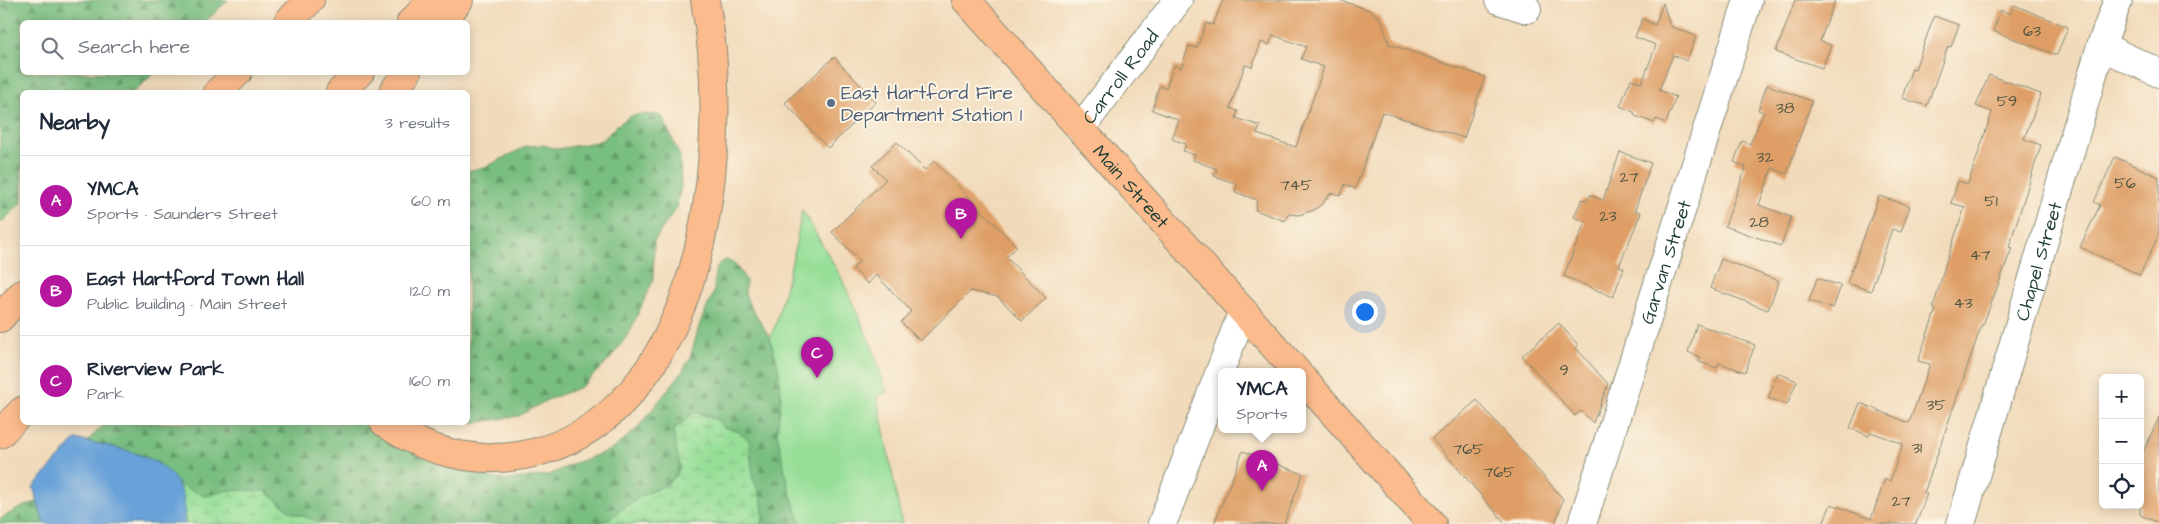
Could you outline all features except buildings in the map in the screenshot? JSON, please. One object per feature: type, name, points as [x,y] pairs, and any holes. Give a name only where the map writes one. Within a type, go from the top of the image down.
[{"type":"highway","points":[[290,20],[310,0]]},
{"type":"highway","points":[[413,20],[434,0]]},
{"type":"highway","points":[[444,20],[459,0]]},
{"type":"highway","points":[[388,425],[408,438],[424,445],[458,455],[485,458],[524,455],[555,446],[595,425],[615,409],[643,375],[660,350],[679,309],[695,259],[704,218],[710,177],[715,92],[710,30],[705,0]]},
{"type":"highway","name":"Main Street","points":[[966,0],[1293,368]]},
{"type":"highway","points":[[220,90],[235,75]]},
{"type":"highway","points":[[342,90],[357,75]]},
{"type":"highway","points":[[394,90],[405,75]]},
{"type":"highway","points":[[0,318],[20,296]]},
{"type":"highway","points":[[1306,382],[1432,524]]},
{"type":"highway","points":[[0,434],[20,413]]},
{"type":"street","name":"Carroll Road","points":[[1080,129],[1178,0]]},
{"type":"street","points":[[1500,0],[1527,9]]},
{"type":"street","name":"Garvan Street","points":[[1582,524],[1748,0]]},
{"type":"street","name":"Chapel Street","points":[[1961,524],[2101,46],[2118,0]]},
{"type":"street","points":[[2101,46],[2159,73]]},
{"type":"street","points":[[1221,368],[1243,311]]},
{"type":"street","points":[[1162,524],[1218,377]]},
{"type":"green space","points":[[0,0],[228,0],[207,20],[20,20],[20,75],[152,75],[136,90],[20,90],[20,204],[0,224]]},
{"type":"green space","points":[[641,114],[658,115],[663,118],[680,157],[681,187],[676,208],[654,241],[653,281],[629,333],[611,358],[581,387],[547,400],[519,416],[470,422],[470,170],[488,166],[527,146],[542,145],[558,149],[596,142],[604,139],[616,126],[629,117]]},
{"type":"green space","points":[[802,210],[840,275],[873,349],[887,393],[877,396],[902,524],[612,524],[760,363],[776,323],[794,254]]},
{"type":"green space","points":[[726,260],[734,263],[746,280],[745,293],[749,304],[769,336],[778,365],[781,396],[777,434],[789,489],[801,524],[762,524],[761,497],[753,479],[748,440],[735,430],[723,427],[715,419],[694,412],[673,431],[680,468],[676,475],[666,485],[641,496],[609,519],[596,524],[326,524],[291,512],[265,491],[229,490],[210,496],[201,496],[177,484],[159,463],[137,454],[87,441],[104,425],[365,425],[479,475],[505,480],[549,475],[572,464],[611,450],[636,430],[682,372],[690,358],[700,323],[714,292],[715,271],[719,264]]},
{"type":"green space","points":[[694,412],[715,419],[723,427],[739,432],[749,440],[753,479],[761,497],[762,524],[596,524],[609,519],[641,496],[666,485],[676,476],[680,467],[673,431]]},
{"type":"green space","points":[[177,484],[205,496],[229,490],[265,491],[291,512],[326,524],[185,524],[183,496]]},
{"type":"green space","points":[[37,502],[44,524],[0,524],[0,519],[20,508]]},
{"type":"water","points":[[76,439],[139,454],[167,470],[177,482],[183,497],[185,524],[44,524],[33,487]]},
{"type":"place","name":"East Hartford Fire Department Station 1","points":[[831,103]]},
{"type":"place","name":"East Hartford Town Hall","points":[[961,239]]},
{"type":"place","name":"Riverview Park","points":[[817,378]]},
{"type":"place","name":"YMCA","points":[[1262,491]]}]
